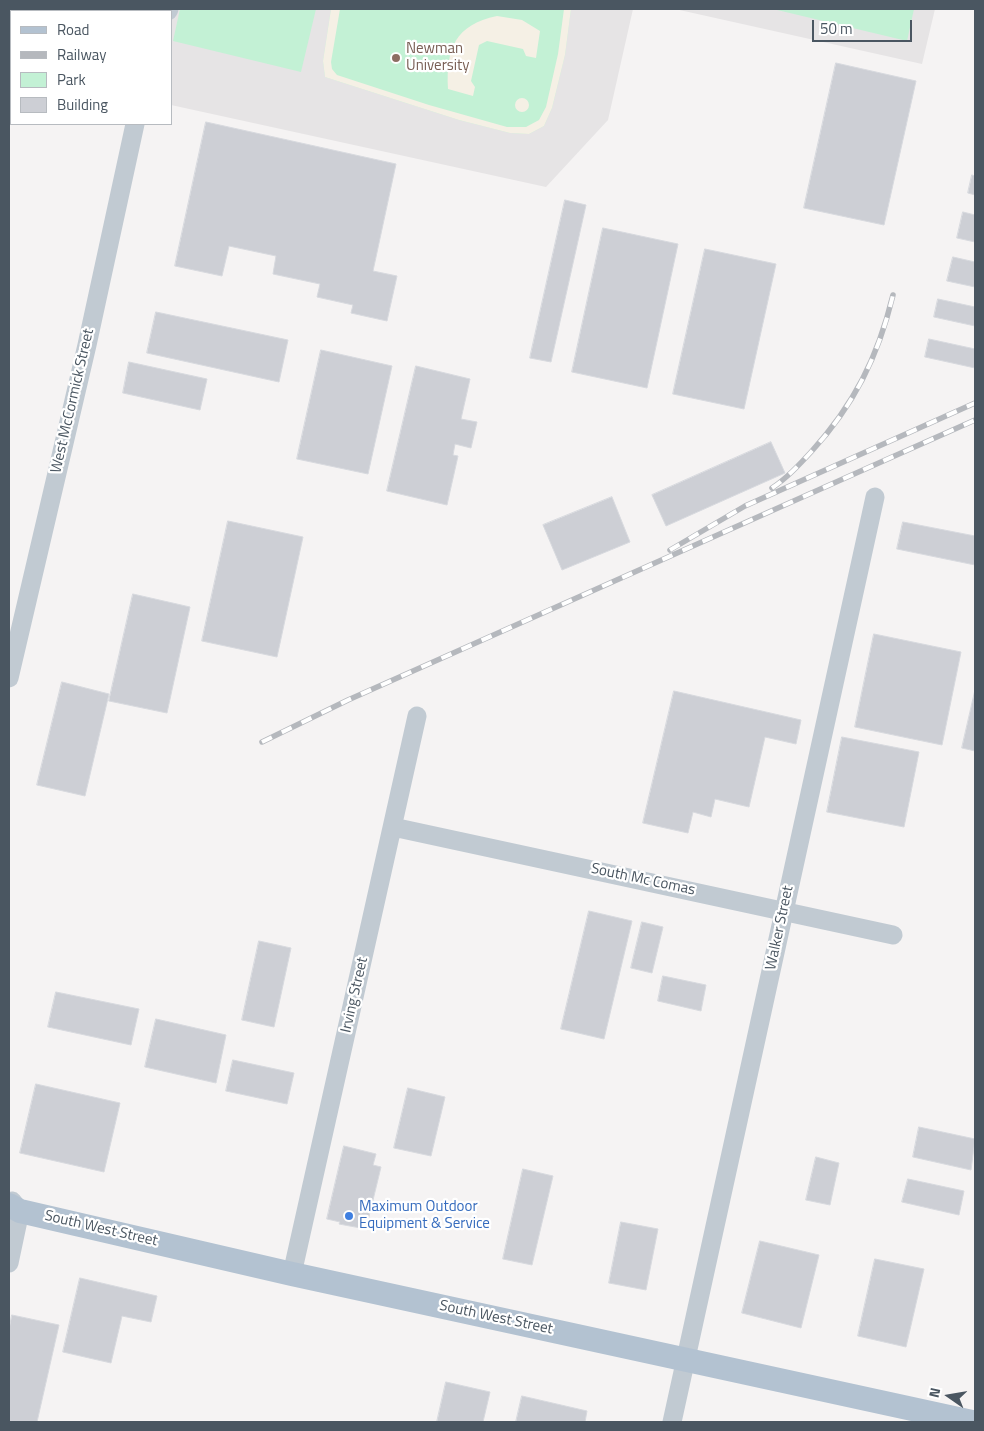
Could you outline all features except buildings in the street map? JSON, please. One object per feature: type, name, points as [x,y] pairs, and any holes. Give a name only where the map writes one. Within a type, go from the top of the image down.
[{"type":"main road","name":"South West Street","points":[[12,1206],[292,1274],[972,1422]]},
{"type":"street","name":"West McCormick Street","points":[[9,678],[87,345],[135,125]]},
{"type":"street","name":"Walker Street","points":[[672,1422],[875,497]]},
{"type":"street","name":"Irving Street","points":[[292,1274],[417,716]]},
{"type":"street","name":"South Mc Comas","points":[[393,827],[892,935]]},
{"type":"street","points":[[9,1263],[12,1206]]},
{"type":"shaded area","name":"Newman University","points":[[30,9],[633,9],[608,120],[546,187],[172,105],[172,10]]},
{"type":"shaded area","points":[[675,9],[935,9],[922,64]]},
{"type":"green space","points":[[180,9],[316,9],[301,72],[173,41]]},
{"type":"green space","points":[[331,9],[571,9],[565,55],[552,108],[544,126],[529,134],[510,133],[459,120],[325,77],[323,61]]},
{"type":"green space","points":[[773,9],[914,9],[907,41]]},
{"type":"sand","points":[[331,9],[340,9],[331,62],[332,69],[337,75],[429,105],[507,127],[526,127],[539,120],[546,107],[558,54],[564,9],[571,9],[565,55],[552,108],[544,126],[529,134],[510,133],[459,120],[325,77],[323,61]]},
{"type":"sand","points":[[497,16],[522,20],[540,31],[536,58],[526,56],[523,49],[487,41],[479,45],[471,81],[475,87],[473,96],[448,89],[449,62],[456,40],[471,25]]},
{"type":"sand","points":[[519,98],[525,98],[529,105],[525,112],[519,112],[515,108],[515,102]]},
{"type":"railway","points":[[772,488],[788,476],[811,452],[852,398],[872,360],[893,295]]},
{"type":"railway","points":[[670,550],[745,506],[975,403]]},
{"type":"railway","points":[[262,742],[348,700],[975,420]]},
{"type":"place","name":"Newman University","points":[[396,58]]},
{"type":"place","name":"Maximum Outdoor Equipment & Service","points":[[349,1216]]}]
